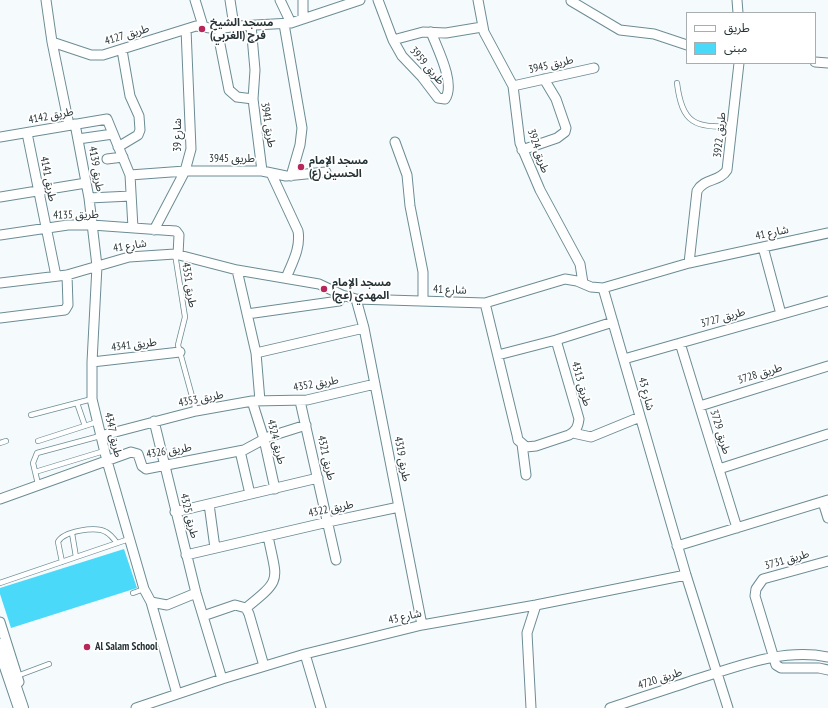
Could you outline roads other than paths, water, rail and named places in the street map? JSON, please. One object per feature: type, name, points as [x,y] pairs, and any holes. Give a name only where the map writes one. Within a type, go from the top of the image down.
[{"type":"main road","points":[[0,646],[21,708]]},
{"type":"street","name":"طريق 4139","points":[[46,0],[52,42],[72,124],[78,139],[89,198],[97,266]]},
{"type":"street","points":[[195,0],[203,26]]},
{"type":"street","points":[[230,0],[234,26]]},
{"type":"street","points":[[280,0],[288,23],[302,128],[300,145],[291,176]]},
{"type":"street","points":[[303,0],[304,19]]},
{"type":"street","points":[[186,29],[203,26],[217,29],[234,26],[288,23],[360,0]]},
{"type":"street","name":"طريق 3959","points":[[378,0],[393,40],[402,56],[422,77],[438,98],[445,99],[448,94],[448,78],[431,32]]},
{"type":"street","name":"طريق 3924","points":[[478,0],[482,27],[486,38],[513,86],[518,136],[522,150],[540,190],[580,264],[582,283]]},
{"type":"street","points":[[737,0],[738,12]]},
{"type":"street","points":[[571,1],[620,30],[654,34],[686,45]]},
{"type":"street","points":[[251,25],[255,70],[253,100]]},
{"type":"street","points":[[393,40],[423,32],[446,33],[482,27]]},
{"type":"street","name":"طريق 4127","points":[[52,42],[91,55],[103,55],[186,29]]},
{"type":"street","name":"شارع 39","points":[[154,230],[185,171],[191,149],[186,29]]},
{"type":"street","name":"طريق 3941","points":[[217,29],[229,90],[237,96],[253,100],[267,172],[298,231],[300,238],[297,252],[286,278]]},
{"type":"street","points":[[118,147],[138,135],[140,130],[138,116],[130,96],[122,50]]},
{"type":"street","points":[[816,62],[828,63]]},
{"type":"street","name":"طريق 3922","points":[[689,263],[697,191],[703,184],[722,176],[727,170],[739,64]]},
{"type":"street","name":"طريق 3945","points":[[513,86],[594,68]]},
{"type":"street","points":[[522,150],[557,138],[566,132],[556,99],[544,79]]},
{"type":"street","name":"طريق 4142","points":[[0,137],[107,119],[113,134]]},
{"type":"street","name":"طريق 4141","points":[[27,133],[56,276]]},
{"type":"street","points":[[78,139],[113,134],[130,175],[133,228]]},
{"type":"street","points":[[395,142],[407,176],[410,206],[423,272],[423,301]]},
{"type":"street","points":[[107,159],[122,157]]},
{"type":"street","name":"طريق 3945","points":[[130,175],[185,171],[267,172],[291,176],[326,172]]},
{"type":"street","points":[[0,196],[86,183]]},
{"type":"street","points":[[89,198],[131,196]]},
{"type":"street","name":"طريق 4135","points":[[0,235],[46,228],[92,225],[154,230]]},
{"type":"street","points":[[154,230],[178,232],[177,254]]},
{"type":"street","name":"شارع 41","points":[[0,283],[67,275],[129,257],[177,254],[236,270],[319,284],[342,295],[356,299],[485,303],[558,280],[571,279],[591,287],[603,288],[689,263],[828,233]]},
{"type":"street","points":[[763,247],[781,314]]},
{"type":"street","name":"طريق 4347","points":[[97,266],[92,362],[92,399],[106,461],[144,589],[151,602],[177,694]]},
{"type":"street","points":[[236,270],[256,353],[256,401]]},
{"type":"street","points":[[0,318],[65,310],[68,304],[67,275]]},
{"type":"street","name":"شارع 43","points":[[603,288],[677,546],[728,708]]},
{"type":"street","points":[[247,314],[339,301],[342,295]]},
{"type":"street","name":"طريق 4319","points":[[356,299],[364,328],[422,625]]},
{"type":"street","name":"طريق 3727","points":[[624,359],[828,301]]},
{"type":"street","points":[[485,303],[517,436],[522,444],[526,475]]},
{"type":"street","points":[[498,355],[556,340],[613,322]]},
{"type":"street","points":[[256,353],[364,328]]},
{"type":"street","name":"طريق 4313","points":[[556,340],[579,419],[573,433]]},
{"type":"street","name":"طريق 3729","points":[[680,343],[737,528]]},
{"type":"street","name":"طريق 4341","points":[[92,362],[180,352]]},
{"type":"street","name":"طريق 3728","points":[[700,406],[828,366]]},
{"type":"street","name":"طريق 4352","points":[[256,401],[300,401],[375,384]]},
{"type":"street","name":"طريق 4353","points":[[100,436],[196,411],[256,401]]},
{"type":"street","name":"طريق 4324","points":[[256,401],[275,488]]},
{"type":"street","name":"طريق 4321","points":[[300,401],[336,560]]},
{"type":"street","points":[[522,444],[531,448],[573,433],[591,437],[640,417]]},
{"type":"street","name":"طريق 4325","points":[[154,421],[196,593],[222,679]]},
{"type":"street","name":"طريق 4326","points":[[0,499],[38,484],[133,452],[138,454],[144,468],[164,465],[240,451],[252,447],[264,439],[306,425]]},
{"type":"street","points":[[719,469],[828,434]]},
{"type":"street","points":[[240,451],[250,494]]},
{"type":"street","points":[[175,512],[318,478]]},
{"type":"street","points":[[677,546],[825,501],[828,518]]},
{"type":"street","points":[[209,504],[215,548]]},
{"type":"street","name":"طريق 4322","points":[[186,555],[399,507]]},
{"type":"street","points":[[246,608],[271,587],[274,582],[275,571],[268,536]]},
{"type":"street","name":"طريق 3731","points":[[772,657],[755,596],[758,584],[769,576],[828,560]]},
{"type":"street","name":"شارع 43","points":[[138,708],[222,679],[305,654],[422,625],[536,605],[686,575]]},
{"type":"street","points":[[151,602],[166,605],[196,593]]},
{"type":"street","points":[[203,616],[235,605],[246,608],[264,666]]},
{"type":"street","points":[[532,708],[527,633],[536,605]]},
{"type":"street","points":[[0,622],[28,708]]},
{"type":"street","points":[[305,654],[321,708]]},
{"type":"street","points":[[717,673],[772,657],[809,655],[828,657]]},
{"type":"street","points":[[772,657],[776,665],[781,668],[818,668],[828,670]]},
{"type":"street","name":"طريق 4720","points":[[610,708],[717,673]]},
{"type":"lane","points":[[677,84],[682,109],[693,122],[710,127],[733,126]]},
{"type":"lane","name":"طريق 4351","points":[[177,254],[185,317],[178,340],[196,411]]},
{"type":"lane","points":[[31,415],[92,399]]},
{"type":"lane","points":[[77,403],[85,426]]},
{"type":"lane","points":[[38,441],[97,422]]},
{"type":"lane","points":[[38,484],[33,459],[40,451],[100,436]]},
{"type":"lane","points":[[0,443],[6,441]]},
{"type":"lane","points":[[35,472],[104,451]]},
{"type":"lane","points":[[62,562],[58,542],[62,536],[91,529],[101,530],[107,532],[117,543]]},
{"type":"lane","points":[[72,533],[76,557]]},
{"type":"lane","points":[[0,583],[129,539]]},
{"type":"lane","points":[[133,593],[144,589]]},
{"type":"lane","points":[[17,676],[48,664]]},
{"type":"place","name":"مسجد الشيخ فرج (الغربي)","points":[[202,29]]},
{"type":"place","name":"مسجد الإمام الحسين (ع)","points":[[301,167]]},
{"type":"place","name":"مسجد الإمام المهدي (عج)","points":[[324,289]]},
{"type":"place","name":"Al Salam School","points":[[87,647]]}]
